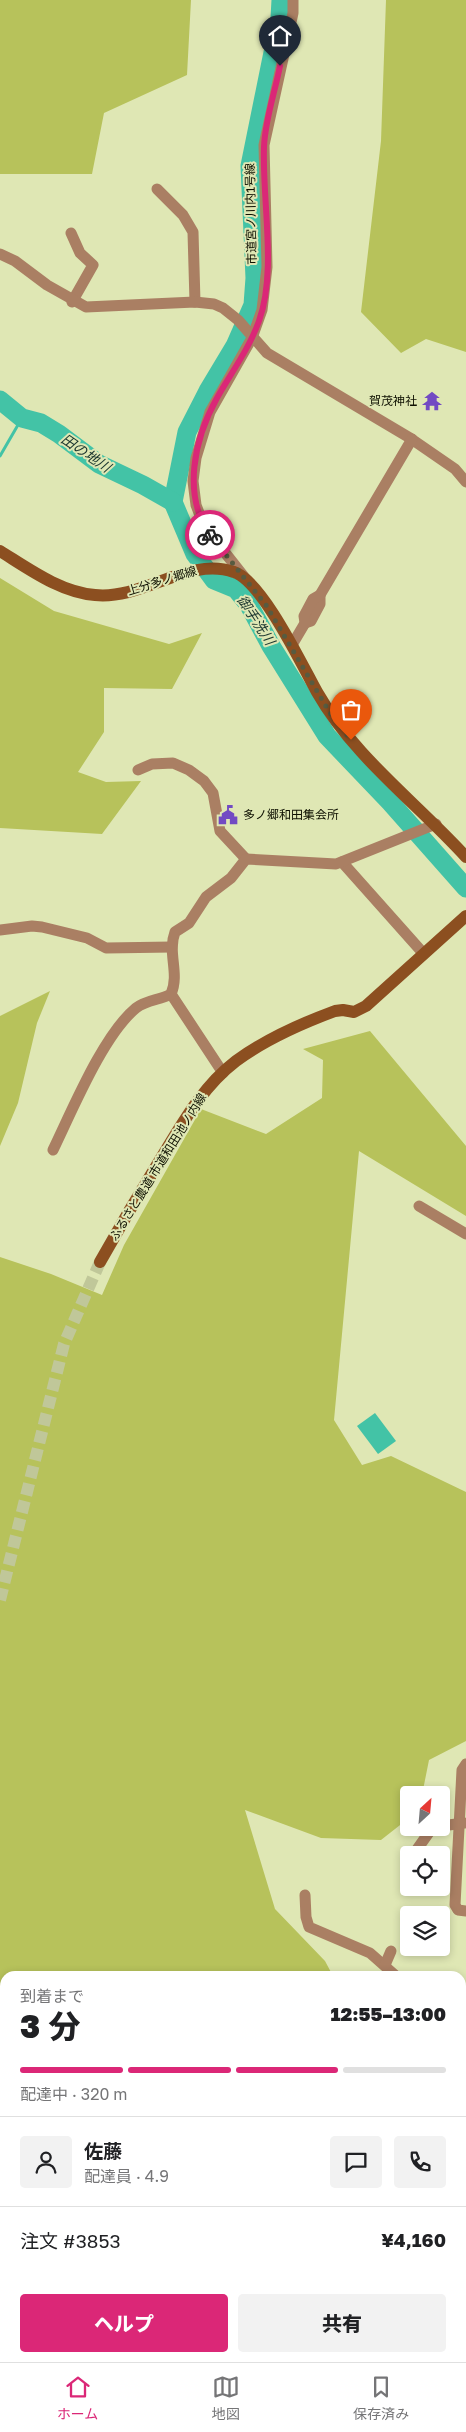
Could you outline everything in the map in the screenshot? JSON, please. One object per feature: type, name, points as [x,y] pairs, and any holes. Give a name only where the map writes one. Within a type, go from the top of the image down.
[{"type":"main road","name":"上分多ノ郷線","points":[[0,551],[58,584],[96,595],[128,592],[188,571],[213,568],[227,570],[245,578],[266,605],[292,646],[322,700],[344,731],[373,765],[431,826],[466,857]]},
{"type":"main road","name":"ふるさと農道 市道和田池ノ内線","points":[[100,1262],[185,1119],[222,1073],[252,1050],[274,1037],[334,1011],[356,1012],[366,1006],[466,916]]},
{"type":"street","name":"市道宮ノ川内1号線","points":[[245,578],[204,526],[196,505],[193,481],[196,458],[210,412],[262,310],[267,267],[264,145],[293,14],[293,0]]},
{"type":"street","points":[[157,189],[182,215],[193,232],[195,302]]},
{"type":"street","points":[[71,233],[80,253],[92,265],[72,302]]},
{"type":"street","points":[[0,254],[15,261],[72,302],[94,308],[195,302],[214,304],[223,308],[238,320],[250,336],[268,353],[341,395],[412,440],[455,469],[466,482]]},
{"type":"street","points":[[292,646],[305,623],[311,621],[320,604],[320,595],[412,440]]},
{"type":"street","points":[[138,770],[152,764],[173,763],[189,770],[204,781],[213,793],[220,831],[246,859],[331,865],[431,826]]},
{"type":"street","points":[[53,1150],[101,1056],[120,1025],[138,1007],[171,994],[176,983],[172,947],[175,932],[189,924],[206,897],[230,878],[246,859]]},
{"type":"street","points":[[342,862],[424,953]]},
{"type":"street","points":[[0,930],[32,926],[42,927],[87,938],[106,948],[172,947]]},
{"type":"street","points":[[171,994],[222,1073]]},
{"type":"street","points":[[419,1206],[466,1234]]},
{"type":"street","points":[[466,1764],[462,1770],[462,1823],[455,1906],[458,1910],[466,1911]]},
{"type":"street","points":[[305,1895],[306,1918],[310,1927],[370,1953],[391,1971]]},
{"type":"street","points":[[385,1965],[392,1951]]},
{"type":"green space","points":[[0,0],[191,0],[187,75],[104,113],[92,174],[0,174]]},
{"type":"green space","points":[[386,0],[466,0],[466,352],[426,339],[401,353],[361,312],[381,141]]},
{"type":"green space","points":[[0,578],[54,611],[169,644],[202,633],[172,689],[104,688],[104,732],[78,772],[106,782],[141,781],[102,834],[0,828]]},
{"type":"green space","points":[[50,991],[37,1023],[18,1103],[0,1146],[0,1016]]},
{"type":"green space","points":[[370,1031],[466,1146],[466,1216],[359,1151],[334,1420],[362,1465],[391,1456],[466,1492],[466,1741],[429,1760],[424,1786],[400,1786],[400,1825],[381,1840],[321,1838],[245,1810],[275,1909],[325,1961],[330,1971],[0,1971],[0,1257],[51,1274],[102,1295],[124,1245],[201,1109],[266,1134],[322,1098],[323,1060],[303,1049]]},
{"type":"water","points":[[375,1413],[396,1441],[378,1454],[357,1426]]},
{"type":"waterway","name":"御手洗川","points":[[281,0],[280,18],[250,166],[255,278],[253,305],[235,346],[208,391],[187,432],[173,502],[195,554],[214,580],[236,589],[249,605],[271,646],[327,736],[390,802],[466,888]]},
{"type":"waterway","name":"田の地川","points":[[0,400],[22,418],[41,423],[59,434],[99,464],[173,502]]},
{"type":"waterway","points":[[0,456],[22,418]]},
{"type":"tunnel","points":[[0,1600],[64,1344],[100,1262]]},
{"type":"way so far","points":[[210,535],[250,582],[266,605],[330,713],[351,740]]},
{"type":"place","name":"賀茂神社","points":[[432,401]]},
{"type":"place","name":"多ノ郷和田集会所","points":[[228,815]]},
{"type":"route","points":[[210,535],[204,526],[196,505],[193,481],[196,458],[210,412],[252,338],[262,310],[267,267],[263,170],[264,145],[280,66]]}]
